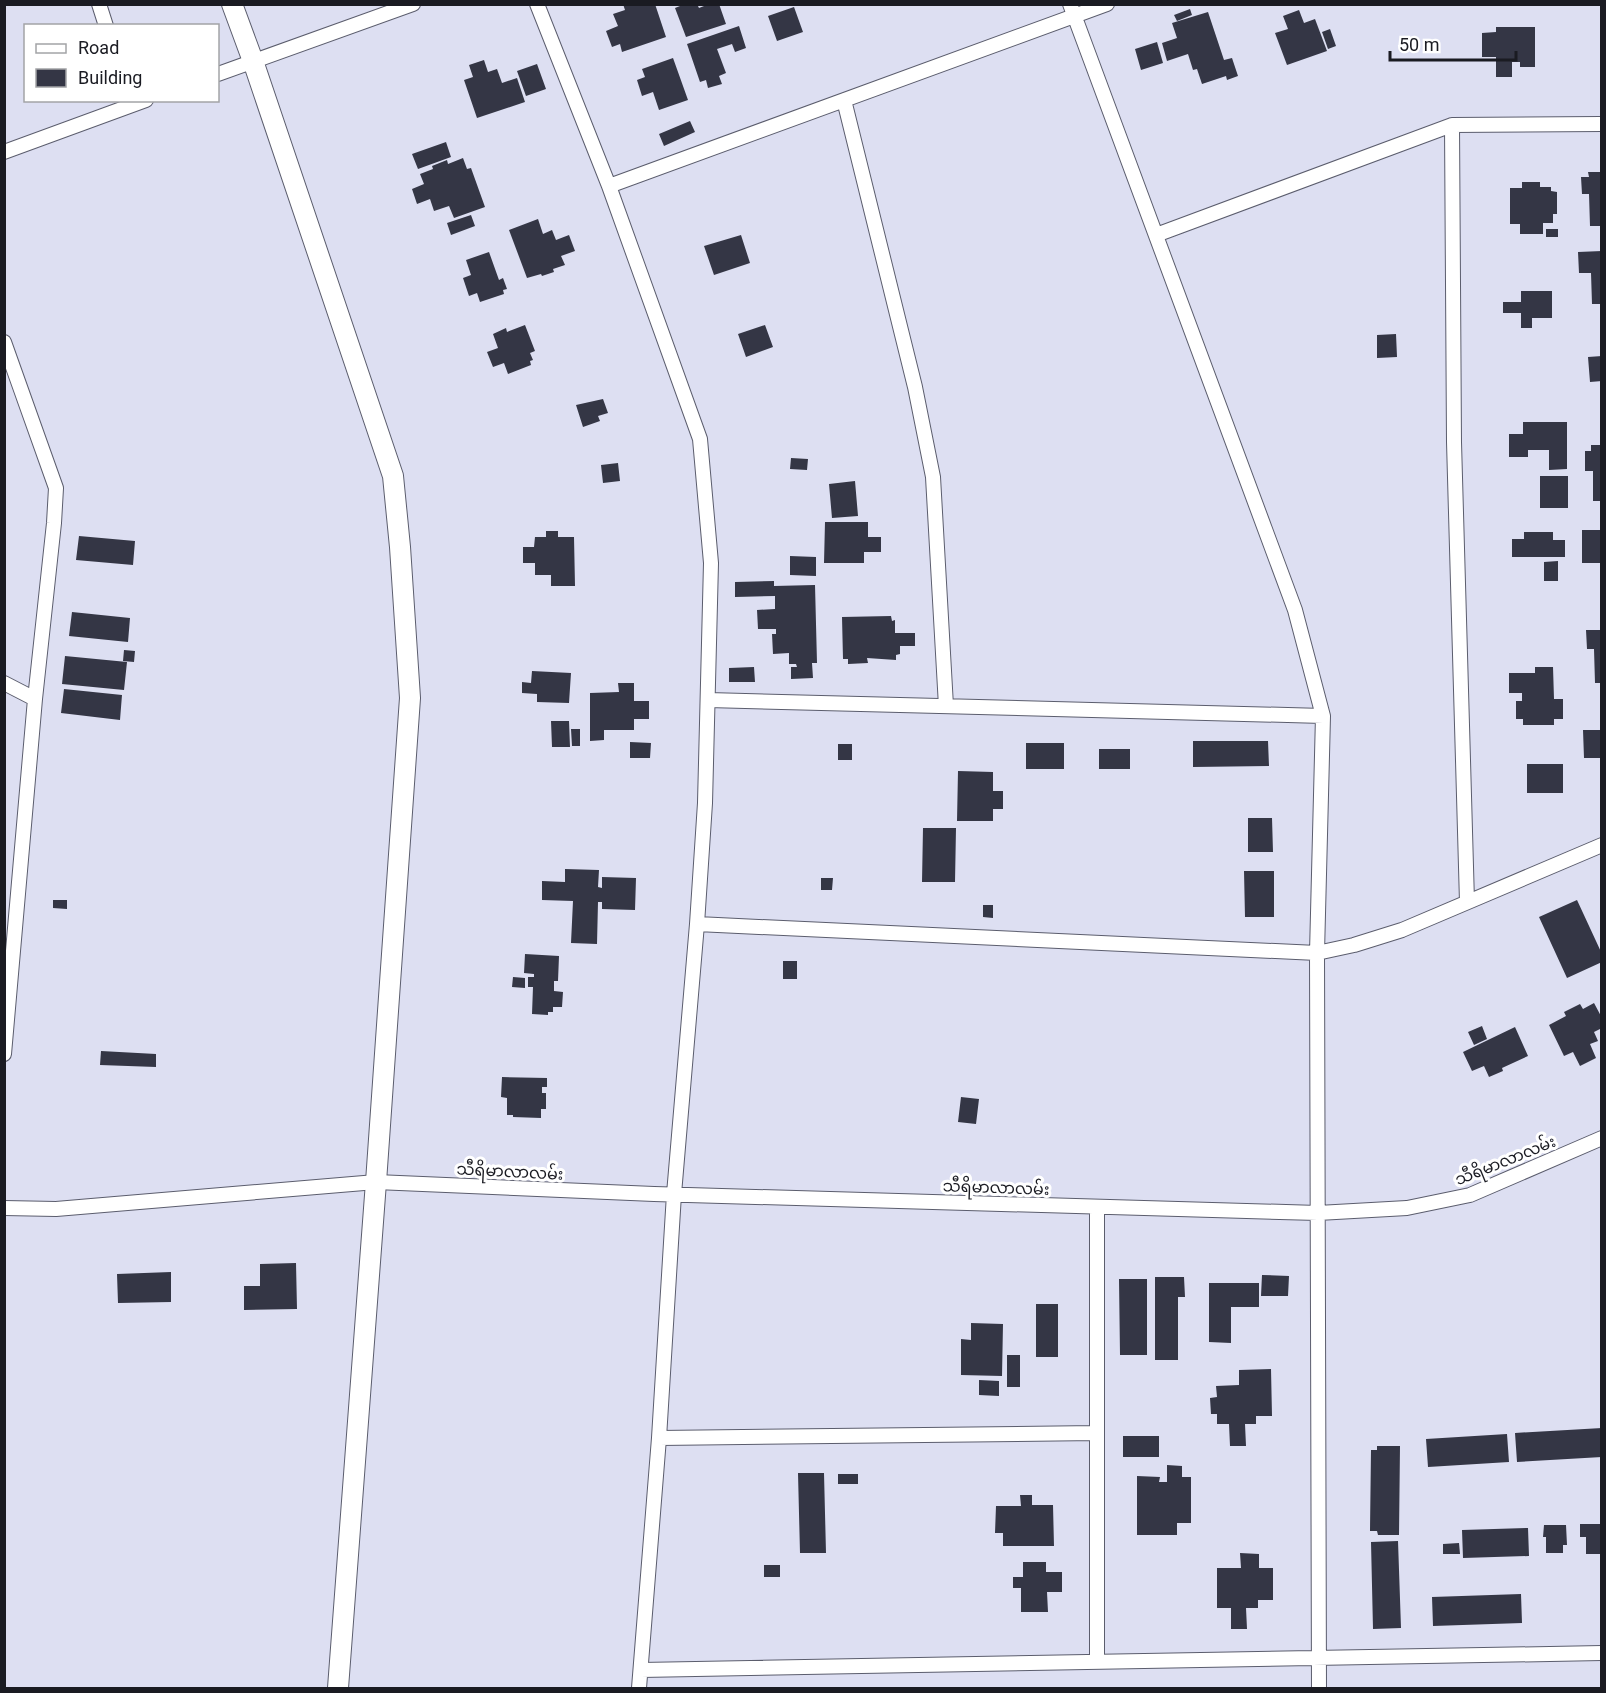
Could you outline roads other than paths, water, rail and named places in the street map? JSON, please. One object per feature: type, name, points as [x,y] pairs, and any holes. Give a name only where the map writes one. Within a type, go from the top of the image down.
[{"type":"street","points":[[99,4],[105,24]]},
{"type":"street","points":[[232,4],[393,476],[410,698],[338,1689]]},
{"type":"street","points":[[219,74],[413,4]]},
{"type":"street","points":[[537,4],[609,186],[700,439],[711,563],[705,802],[674,1194],[660,1438],[639,1689]]},
{"type":"street","points":[[609,186],[844,100],[1072,10],[1107,4]]},
{"type":"street","points":[[1072,10],[1295,610],[1323,716],[1317,953],[1319,1689]]},
{"type":"street","points":[[844,100],[915,387],[933,477],[946,706]]},
{"type":"street","points":[[4,152],[138,102]]},
{"type":"street","points":[[1156,235],[1452,125],[1602,124]]},
{"type":"street","points":[[1452,125],[1454,442],[1467,902]]},
{"type":"street","points":[[4,342],[56,488],[4,1054]]},
{"type":"street","points":[[4,683],[35,699]]},
{"type":"street","points":[[708,700],[1323,716]]},
{"type":"street","points":[[697,924],[1317,953],[1402,930],[1602,845]]},
{"type":"street","name":"သီရိမာလာလမ်း","points":[[4,1208],[56,1209],[376,1182],[654,1194],[1318,1213],[1407,1208],[1470,1195],[1602,1138]]},
{"type":"street","points":[[1097,1206],[1097,1661]]},
{"type":"street","points":[[660,1438],[1097,1433]]},
{"type":"street","points":[[641,1670],[1602,1653]]}]
